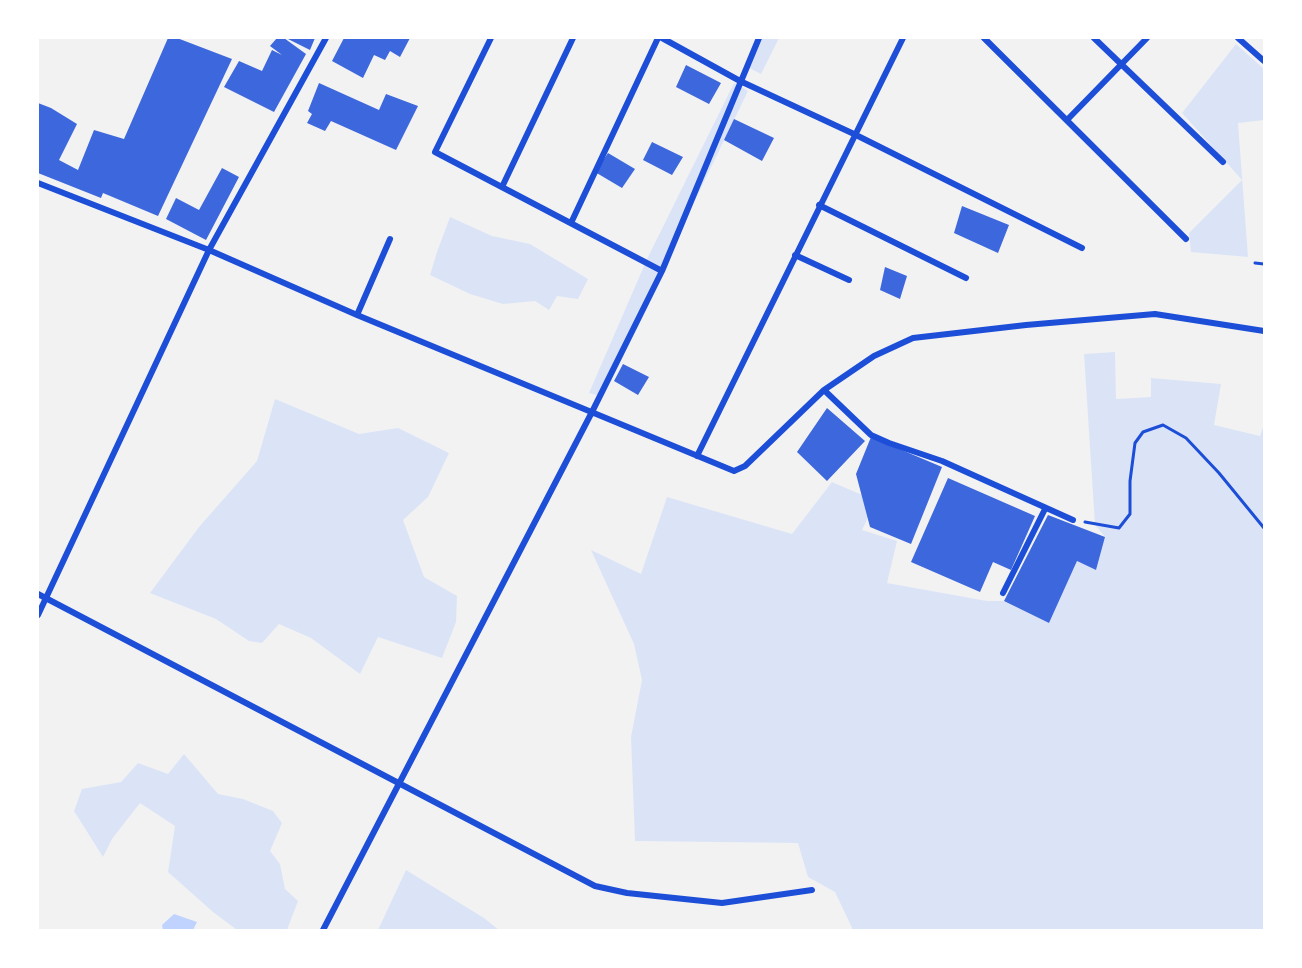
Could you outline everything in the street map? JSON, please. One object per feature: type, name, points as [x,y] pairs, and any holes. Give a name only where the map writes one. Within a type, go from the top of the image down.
[{"type":"street","points":[[38,615],[209,250],[326,38]]},
{"type":"street","points":[[491,38],[435,152],[662,271]]},
{"type":"street","points":[[502,187],[573,38]]},
{"type":"street","points":[[571,223],[660,38],[740,81],[854,134],[1082,248]]},
{"type":"street","points":[[323,930],[592,412],[662,271],[759,38]]},
{"type":"street","points":[[697,456],[903,38]]},
{"type":"street","points":[[984,38],[1186,239]]},
{"type":"street","points":[[1094,38],[1223,162]]},
{"type":"street","points":[[1067,120],[1147,38]]},
{"type":"street","points":[[1238,38],[1264,61]]},
{"type":"street","points":[[38,183],[209,250],[357,315],[734,471],[745,466],[824,390],[874,356],[913,338],[1155,314],[1264,331]]},
{"type":"street","points":[[819,206],[966,278]]},
{"type":"street","points":[[357,315],[390,239]]},
{"type":"street","points":[[795,255],[849,280]]},
{"type":"street","points":[[824,390],[871,435],[942,461],[1073,520]]},
{"type":"street","points":[[1003,593],[1045,509]]},
{"type":"street","points":[[38,594],[595,886],[627,893],[722,903],[812,890]]},
{"type":"path","points":[[1255,264],[1264,264]]},
{"type":"path","points":[[1073,520],[1119,528],[1130,514],[1130,481],[1135,443],[1143,432],[1163,425],[1186,438],[1219,473],[1264,528]]},
{"type":"shaded area","points":[[759,38],[779,38],[761,74],[745,66]]},
{"type":"shaded area","points":[[1236,44],[1264,69],[1264,120],[1238,123],[1248,257],[1191,252],[1189,233],[1242,180],[1182,113]]},
{"type":"shaded area","points":[[734,83],[748,91],[600,396],[589,393],[647,259]]},
{"type":"shaded area","points":[[450,217],[492,236],[530,244],[588,279],[578,299],[557,296],[549,310],[535,301],[503,304],[470,294],[430,275]]},
{"type":"shaded area","points":[[1115,352],[1116,399],[1151,397],[1151,378],[1221,384],[1214,425],[1260,436],[1264,424],[1264,930],[853,930],[835,892],[808,877],[798,843],[635,841],[631,737],[642,680],[634,644],[591,550],[641,574],[667,497],[792,534],[832,482],[876,501],[862,530],[897,541],[887,583],[987,601],[1004,601],[1049,623],[1077,561],[1096,570],[1105,537],[1095,525],[1084,354]]},
{"type":"shaded area","points":[[275,399],[359,434],[398,428],[449,453],[428,497],[403,520],[424,577],[457,596],[456,622],[442,658],[378,637],[360,674],[311,638],[279,624],[262,643],[249,641],[216,619],[150,593],[199,527],[257,461]]},
{"type":"shaded area","points":[[184,754],[218,794],[243,799],[273,811],[282,823],[270,851],[280,864],[285,889],[298,901],[287,930],[237,930],[213,912],[168,872],[175,826],[140,803],[112,839],[103,857],[74,811],[82,789],[121,782],[138,763],[168,774]]},
{"type":"shaded area","points":[[406,870],[484,918],[499,930],[378,930]]},
{"type":"water","points":[[174,914],[197,922],[193,930],[163,930],[162,925]]},
{"type":"building","points":[[168,38],[177,38],[232,59],[158,216],[103,193],[101,198],[38,173],[38,103],[77,124],[59,160],[78,170],[94,130],[124,139]]},
{"type":"building","points":[[277,38],[284,38],[306,54],[274,112],[224,87],[239,61],[262,71],[272,50],[282,55],[270,46]]},
{"type":"building","points":[[286,38],[315,38],[310,50]]},
{"type":"building","points":[[344,38],[410,38],[400,57],[390,51],[385,60],[374,55],[363,78],[332,61]]},
{"type":"building","points":[[686,65],[721,83],[709,104],[676,87]]},
{"type":"building","points":[[319,83],[379,110],[386,94],[418,106],[396,150],[331,121],[325,131],[307,123],[312,114],[308,111]]},
{"type":"building","points":[[734,119],[774,138],[762,161],[724,140]]},
{"type":"building","points":[[652,142],[683,157],[672,175],[643,160]]},
{"type":"building","points":[[608,153],[635,169],[622,188],[595,172]]},
{"type":"building","points":[[222,168],[239,177],[206,240],[166,219],[176,198],[199,210]]},
{"type":"building","points":[[962,206],[1009,225],[998,253],[954,233]]},
{"type":"building","points":[[885,267],[907,276],[900,299],[880,290]]},
{"type":"building","points":[[623,364],[649,377],[638,395],[614,381]]},
{"type":"building","points":[[827,408],[865,441],[827,481],[797,452]]},
{"type":"building","points":[[871,437],[942,467],[911,544],[870,527],[856,474]]},
{"type":"building","points":[[948,478],[1035,516],[1011,570],[993,562],[980,592],[911,562]]},
{"type":"building","points":[[1048,515],[1105,537],[1096,570],[1077,561],[1049,623],[1004,601]]}]
